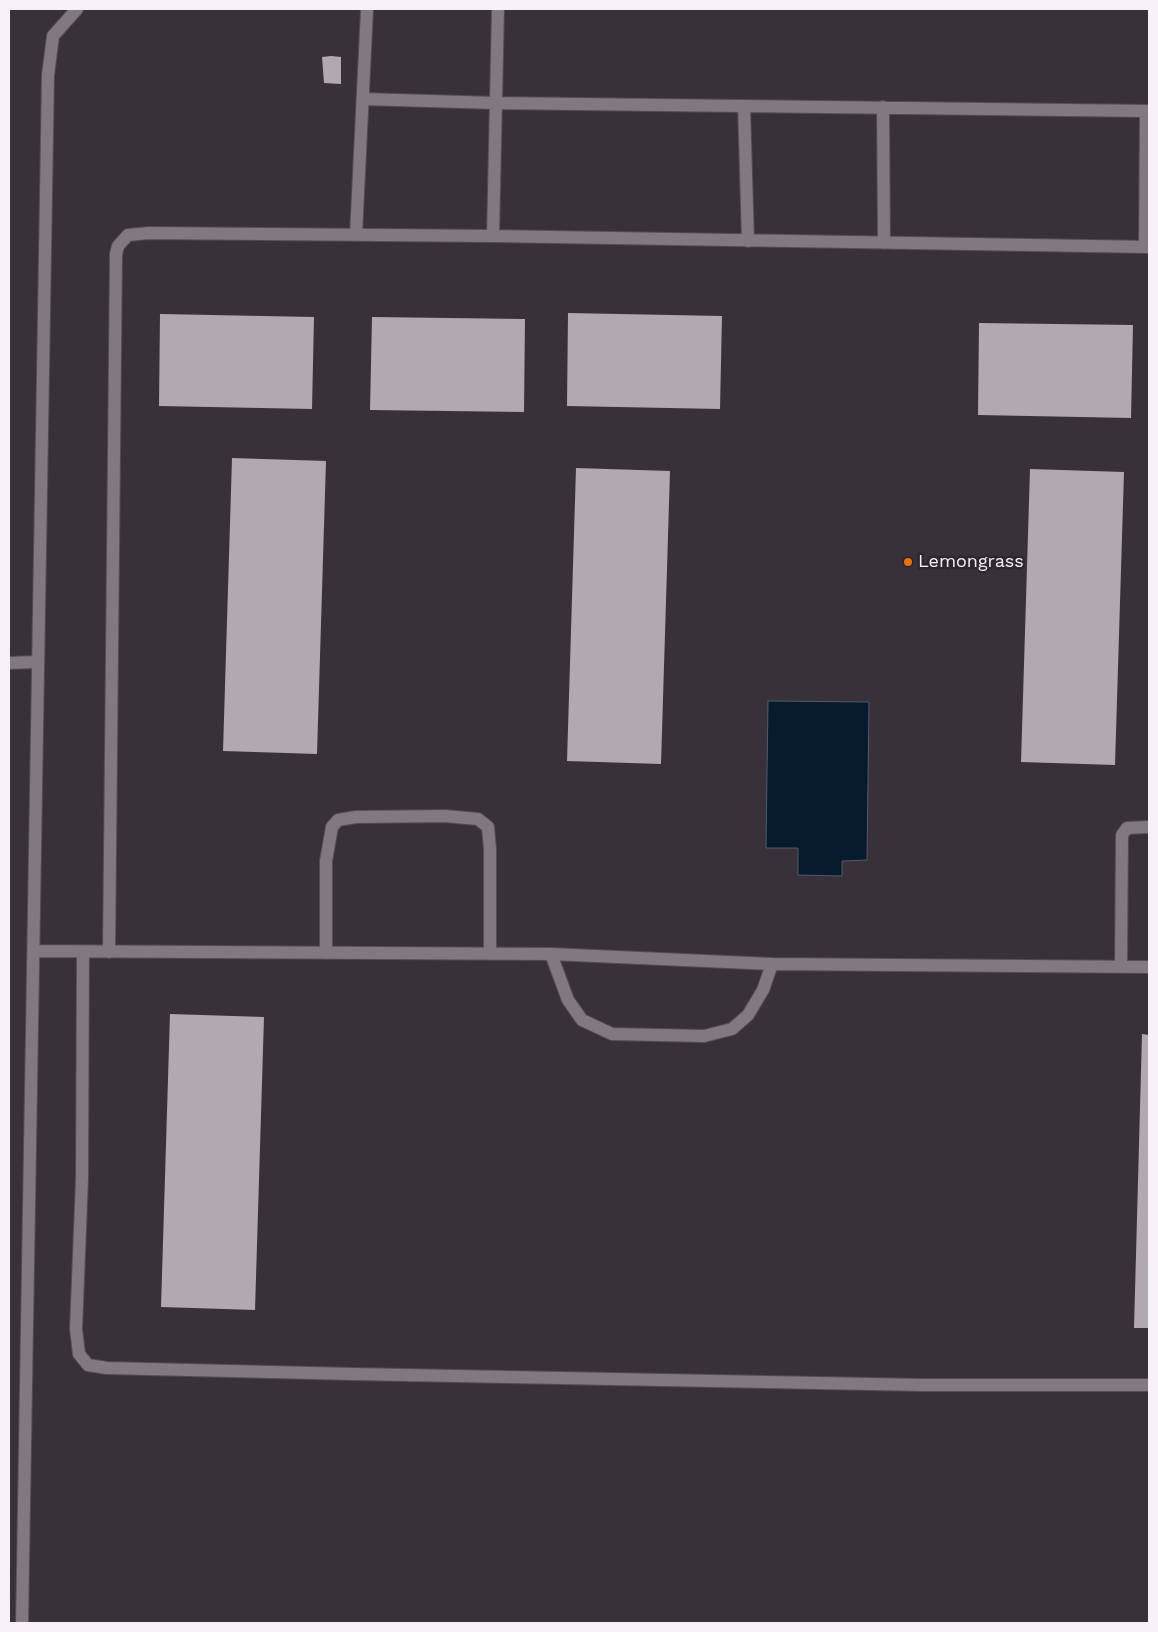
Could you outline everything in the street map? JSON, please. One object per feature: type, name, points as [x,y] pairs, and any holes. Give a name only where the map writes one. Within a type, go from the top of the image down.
[{"type":"street","points":[[22,1623],[34,951],[36,662],[48,75],[54,36],[77,9]]},
{"type":"street","points":[[356,235],[368,9]]},
{"type":"street","points":[[493,236],[498,9]]},
{"type":"street","points":[[109,952],[116,271],[118,246],[128,235],[149,233],[493,236],[1147,247],[1148,111],[496,103],[363,99]]},
{"type":"street","points":[[744,106],[748,241]]},
{"type":"street","points":[[883,108],[884,243]]},
{"type":"street","points":[[9,662],[36,662]]},
{"type":"street","points":[[326,953],[326,861],[332,827],[338,820],[356,817],[445,816],[478,819],[488,827],[490,849],[490,954]]},
{"type":"street","points":[[1121,966],[1122,835],[1127,828],[1149,826]]},
{"type":"street","points":[[34,951],[551,954],[772,964],[1149,967]]},
{"type":"street","points":[[84,952],[82,1180],[76,1329],[79,1354],[88,1365],[107,1368],[902,1385],[1149,1385]]},
{"type":"street","points":[[551,954],[568,1000],[582,1020],[612,1034],[704,1036],[732,1029],[748,1015],[762,990],[772,964]]},
{"type":"water","points":[[768,701],[869,702],[867,860],[842,861],[842,876],[798,875],[798,848],[766,848]]},
{"type":"building","points":[[322,57],[341,57],[341,84],[324,83]]},
{"type":"building","points":[[568,313],[722,316],[720,409],[567,406]]},
{"type":"building","points":[[160,314],[314,317],[312,409],[159,406]]},
{"type":"building","points":[[372,317],[525,319],[524,412],[370,410]]},
{"type":"building","points":[[979,323],[1133,325],[1131,418],[978,415]]},
{"type":"building","points":[[232,458],[326,461],[317,754],[223,751]]},
{"type":"building","points":[[576,468],[670,471],[661,764],[567,761]]},
{"type":"building","points":[[1030,469],[1124,472],[1115,765],[1021,762]]},
{"type":"building","points":[[170,1014],[264,1017],[255,1310],[161,1307]]},
{"type":"building","points":[[1142,1034],[1149,1035],[1149,1328],[1134,1328]]},
{"type":"place","name":"Lemongrass","points":[[908,562]]}]
